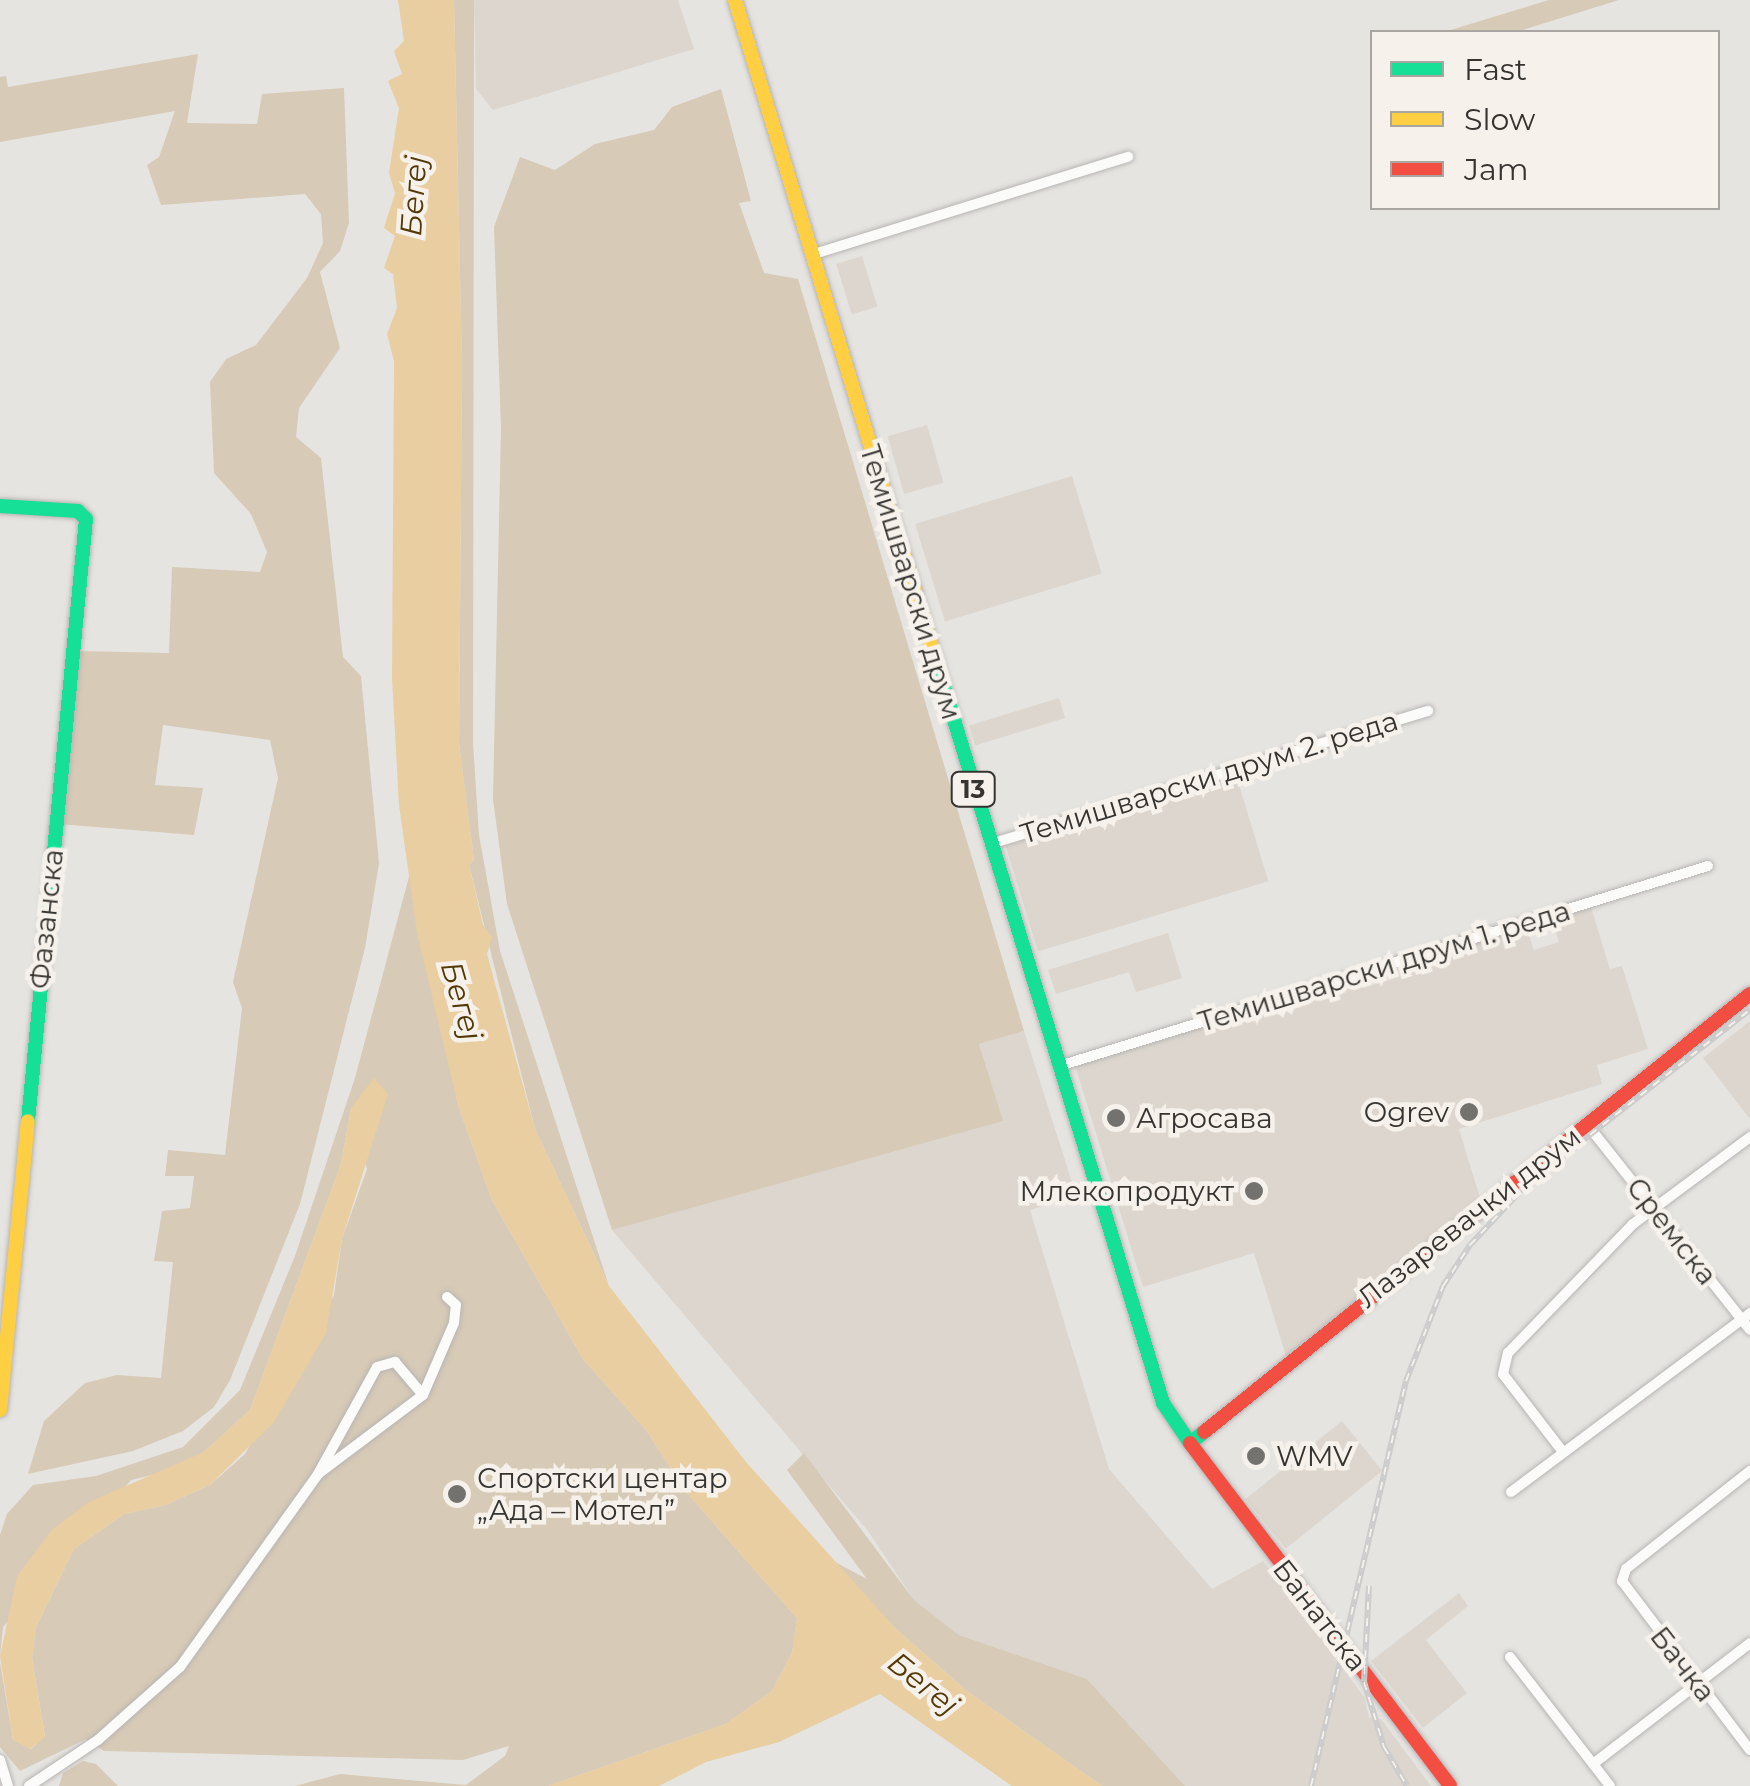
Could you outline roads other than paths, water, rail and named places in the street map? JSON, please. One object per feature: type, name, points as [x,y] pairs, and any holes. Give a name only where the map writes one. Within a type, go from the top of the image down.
[{"type":"main road","name":"Темишварски друм","points":[[735,0],[1158,1391],[1190,1443]]},
{"type":"main road","name":"Фазанска","points":[[0,506],[78,510],[86,519],[0,1410]]},
{"type":"main road","name":"Лазаревачки друм","points":[[1190,1443],[1750,994]]},
{"type":"main road","name":"Банатска","points":[[1190,1443],[1450,1786]]},
{"type":"street","points":[[814,254],[1128,157]]},
{"type":"street","name":"Темишварски друм 2. реда","points":[[990,844],[1428,711]]},
{"type":"street","name":"Темишварски друм 1. реда","points":[[1059,1066],[1708,866]]},
{"type":"street","name":"Сремска","points":[[1594,1133],[1746,1316],[1750,1330]]},
{"type":"street","points":[[1563,1452],[1503,1374],[1503,1362],[1609,1247],[1750,1137]]},
{"type":"street","points":[[318,1474],[424,1395],[454,1323],[456,1305],[446,1297]]},
{"type":"street","points":[[1511,1492],[1746,1316]]},
{"type":"street","points":[[29,1786],[98,1740],[180,1667],[318,1474],[381,1363],[395,1362],[424,1395]]},
{"type":"street","name":"Бачка","points":[[1750,1470],[1622,1577],[1750,1750]]},
{"type":"street","points":[[1593,1764],[1750,1643]]},
{"type":"street","points":[[1510,1657],[1610,1786]]},
{"type":"street","points":[[0,1760],[8,1786]]},
{"type":"water","name":"Бегеј","points":[[398,0],[454,0],[462,364],[459,744],[474,860],[469,865],[483,925],[492,937],[487,954],[535,1129],[609,1286],[746,1462],[896,1629],[967,1691],[1102,1786],[1012,1786],[880,1694],[779,1742],[706,1762],[659,1786],[548,1786],[726,1724],[772,1691],[792,1653],[797,1618],[687,1493],[646,1430],[583,1359],[492,1200],[458,1105],[417,933],[399,805],[392,678],[394,361],[387,334],[397,308],[393,274],[384,268],[395,236],[384,228],[395,193],[389,173],[399,108],[388,81],[402,74],[394,51],[404,41]]},
{"type":"water","points":[[374,1078],[388,1094],[342,1239],[326,1333],[274,1422],[210,1485],[166,1505],[124,1514],[74,1549],[36,1627],[32,1658],[45,1737],[30,1749],[13,1740],[0,1656],[17,1576],[52,1530],[89,1502],[204,1452],[250,1410],[341,1164],[351,1108]]},
{"type":"railway","points":[[1311,1786],[1406,1381],[1443,1286],[1470,1245],[1527,1184],[1750,1010]]},
{"type":"railway","points":[[1369,1586],[1364,1682],[1384,1747],[1407,1786]]},
{"type":"place","name":"Ogrev","points":[[1469,1112]]},
{"type":"place","name":"Агросава","points":[[1116,1118]]},
{"type":"place","name":"Млекопродукт","points":[[1254,1191]]},
{"type":"place","name":"WMV","points":[[1256,1456]]},
{"type":"place","name":"Спортски центар „Ада – Мотел”","points":[[457,1494]]}]
